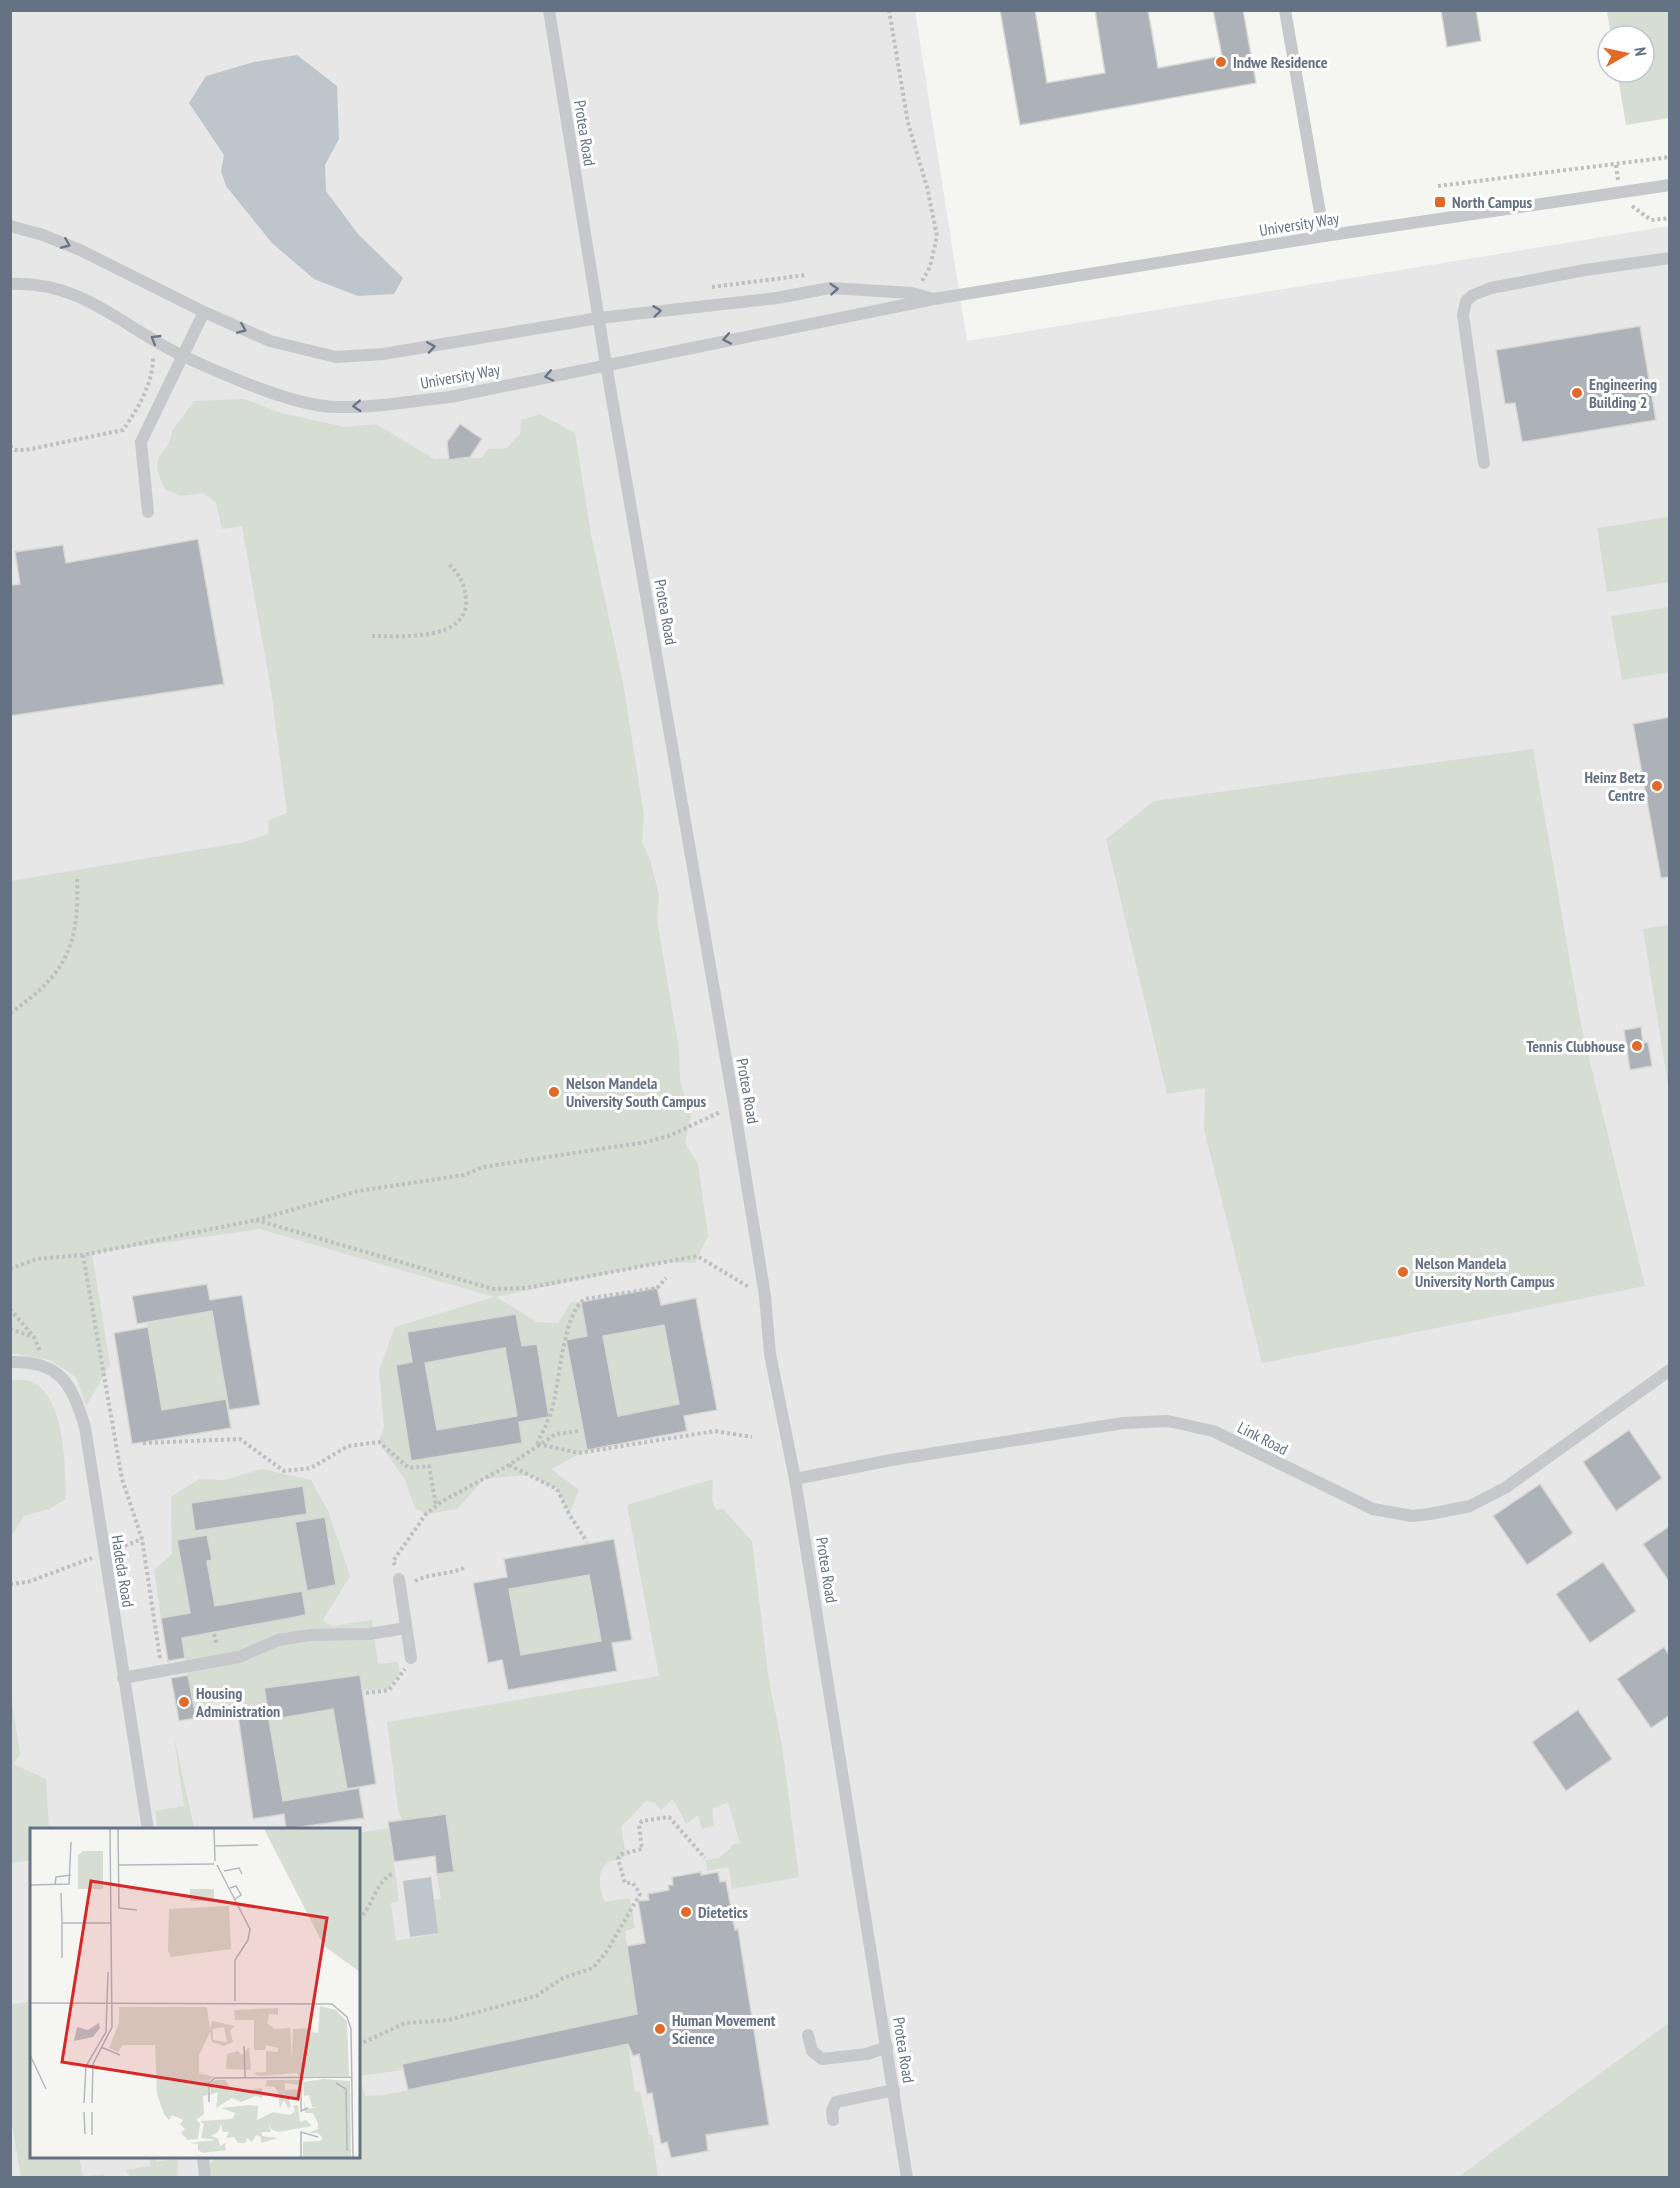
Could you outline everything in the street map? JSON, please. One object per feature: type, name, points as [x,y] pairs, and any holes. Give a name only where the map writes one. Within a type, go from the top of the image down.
[{"type":"lane","name":"Protea Road","points":[[549,10],[606,364],[734,1106],[765,1296],[770,1354],[795,1479],[907,2178]]},
{"type":"lane","points":[[1285,10],[1324,236]]},
{"type":"lane","name":"University Way","points":[[10,284],[30,284],[94,302],[183,356],[286,397],[335,407],[390,404],[450,397],[934,299],[1324,236],[1670,185]]},
{"type":"lane","name":"University Way","points":[[10,226],[43,235],[80,250],[204,312],[270,341],[336,357],[394,352],[599,318],[777,298],[830,288],[912,293],[934,299]]},
{"type":"lane","points":[[1484,463],[1465,336],[1463,315],[1466,301],[1491,288],[1585,270],[1670,258]]},
{"type":"lane","points":[[148,512],[141,442],[204,312]]},
{"type":"lane","points":[[10,1362],[48,1368]]},
{"type":"lane","name":"Hadeda Road","points":[[48,1368],[67,1381],[85,1427],[148,1828]]},
{"type":"lane","name":"Link Road","points":[[795,1479],[891,1460],[1123,1423],[1168,1421],[1213,1431],[1373,1509],[1412,1516],[1430,1515],[1470,1506],[1505,1488],[1670,1370]]},
{"type":"lane","points":[[400,1583],[411,1658]]},
{"type":"lane","points":[[123,1678],[238,1658],[278,1640],[310,1635],[369,1634],[406,1628]]},
{"type":"lane","points":[[808,2035],[812,2051],[822,2060],[867,2054],[887,2048]]},
{"type":"lane","points":[[833,2120],[832,2111],[836,2102],[894,2090]]},
{"type":"lane","points":[[203,2158],[205,2178]]},
{"type":"path","points":[[889,10],[908,123],[927,187],[937,236],[925,278],[912,293]]},
{"type":"path","points":[[1438,186],[1670,157]]},
{"type":"path","points":[[10,446],[15,450],[26,450],[123,430],[139,404],[153,370],[153,357]]},
{"type":"path","points":[[372,636],[441,632],[456,624],[463,615],[466,605],[465,587],[459,573],[448,563]]},
{"type":"path","points":[[10,1013],[39,993],[57,974],[72,943],[79,909],[77,876]]},
{"type":"path","points":[[10,1269],[36,1259],[83,1255],[256,1220],[358,1191],[464,1174],[483,1167],[646,1142],[669,1136],[734,1106]]},
{"type":"path","points":[[256,1220],[493,1290],[526,1288],[697,1256],[765,1296]]},
{"type":"path","points":[[83,1255],[122,1479],[142,1539],[162,1671]]},
{"type":"path","points":[[537,1444],[552,1408],[566,1340],[577,1306],[585,1299],[657,1288],[666,1278]]},
{"type":"path","points":[[10,1309],[34,1337],[48,1368]]},
{"type":"path","points":[[10,1329],[34,1337]]},
{"type":"path","points":[[464,1568],[445,1575],[431,1574],[400,1583],[393,1561],[426,1514],[436,1505],[510,1465],[537,1444],[556,1434],[578,1431]]},
{"type":"path","points":[[537,1444],[579,1453],[715,1431],[752,1437]]},
{"type":"path","points":[[143,1443],[240,1439],[284,1471],[311,1468],[348,1446],[379,1442],[409,1468],[429,1466],[436,1505]]},
{"type":"path","points":[[510,1465],[557,1489],[569,1514],[587,1542]]},
{"type":"path","points":[[10,1584],[28,1582],[142,1539]]},
{"type":"path","points":[[366,1693],[389,1690],[401,1676],[411,1658]]},
{"type":"path","points":[[360,2044],[405,2023],[449,2020],[536,1996],[563,1978],[593,1968],[607,1951],[640,1894],[633,1883],[625,1883],[618,1859],[621,1854],[642,1849],[639,1825],[642,1821],[669,1817],[705,1858]]},
{"type":"path","points":[[360,1918],[368,1912],[379,1884],[392,1874]]},
{"type":"shaded area","name":"Nelson Mandela University South Campus","points":[[11,11],[915,11],[967,341],[1669,226],[1669,2023],[1458,2177],[11,2178]]},
{"type":"shaded area","points":[[1607,11],[1669,11],[1669,118],[1626,125],[1619,84],[1656,84],[1656,24],[1609,24]]},
{"type":"shaded area","points":[[297,55],[337,86],[339,139],[325,165],[326,191],[358,234],[403,278],[394,294],[358,296],[314,279],[272,243],[226,186],[221,171],[224,155],[189,103],[206,76],[254,62]]},
{"type":"shaded area","points":[[244,399],[281,413],[345,427],[376,424],[434,459],[482,458],[488,449],[507,448],[520,434],[521,420],[540,414],[575,433],[591,535],[623,683],[644,815],[642,842],[650,860],[659,895],[657,920],[679,1050],[680,1081],[691,1116],[685,1143],[698,1164],[708,1236],[695,1263],[664,1262],[496,1297],[537,1322],[558,1323],[571,1302],[581,1302],[587,1336],[566,1341],[587,1450],[551,1469],[579,1490],[569,1514],[557,1489],[529,1475],[484,1479],[457,1509],[426,1514],[415,1508],[405,1480],[379,1442],[384,1426],[379,1371],[395,1327],[494,1297],[260,1229],[92,1253],[110,1365],[86,1406],[76,1377],[50,1360],[11,1353],[11,881],[245,842],[268,834],[269,820],[287,813],[271,690],[242,526],[222,529],[216,503],[204,493],[181,496],[165,489],[159,477],[157,468],[160,456],[167,446],[172,431],[194,401]],"holes":[[[516,1314],[522,1346],[537,1344],[549,1417],[519,1422],[522,1443],[412,1461],[396,1365],[412,1362],[408,1332]]]},
{"type":"shaded area","points":[[1669,517],[1669,582],[1607,592],[1597,528]]},
{"type":"shaded area","points":[[1669,607],[1669,672],[1622,680],[1611,616]]},
{"type":"shaded area","points":[[1533,749],[1581,1025],[1645,1286],[1262,1363],[1204,1129],[1205,1088],[1167,1094],[1106,839],[1154,801]]},
{"type":"shaded area","points":[[1669,925],[1669,1091],[1643,929]]},
{"type":"shaded area","points":[[212,1311],[227,1399],[162,1410],[147,1323]]},
{"type":"shaded area","points":[[664,1325],[679,1404],[618,1416],[603,1336]]},
{"type":"shaded area","points":[[505,1348],[517,1416],[437,1430],[425,1363]]},
{"type":"shaded area","points":[[11,1380],[30,1381],[42,1389],[51,1401],[57,1416],[64,1452],[66,1499],[49,1509],[24,1516],[11,1536]]},
{"type":"shaded area","points":[[262,1469],[311,1480],[328,1511],[350,1576],[323,1620],[333,1626],[372,1620],[378,1664],[398,1662],[400,1674],[388,1688],[364,1691],[359,1675],[265,1688],[267,1705],[237,1709],[238,1718],[218,1699],[196,1718],[178,1615],[161,1618],[154,1570],[172,1554],[171,1497],[199,1479],[224,1480]]},
{"type":"shaded area","points":[[713,1479],[712,1500],[716,1510],[723,1509],[752,1541],[769,1681],[782,1745],[799,1877],[732,1889],[729,1867],[707,1871],[706,1860],[719,1858],[731,1848],[731,1845],[740,1843],[728,1802],[712,1809],[714,1825],[702,1829],[698,1815],[686,1824],[673,1799],[661,1810],[655,1803],[646,1801],[621,1827],[626,1856],[606,1864],[600,1873],[601,1891],[605,1902],[630,1898],[635,1928],[625,1931],[637,2014],[402,2064],[403,2070],[360,2076],[360,1833],[389,1828],[399,1901],[391,1903],[396,1941],[438,1933],[434,1900],[441,1899],[437,1874],[454,1871],[445,1814],[402,1820],[398,1809],[387,1722],[659,1676],[627,1505]]},
{"type":"shaded area","points":[[589,1575],[601,1641],[521,1655],[509,1589]]},
{"type":"shaded area","points":[[10,1690],[20,1754],[13,1764],[46,1779],[49,1828],[30,1828],[30,1860],[11,1863]]},
{"type":"shaded area","points":[[333,1709],[347,1790],[283,1801],[269,1720]]},
{"type":"shaded area","points":[[174,1737],[194,1828],[158,1828],[155,1811],[184,1806]]},
{"type":"shaded area","points":[[431,1877],[438,1933],[410,1937],[403,1881]]},
{"type":"shaded area","points":[[30,1997],[30,2158],[79,2158],[83,2177],[21,2177],[11,2118],[11,2004],[27,2002]]},
{"type":"shaded area","points":[[1669,2023],[1669,2177],[1458,2177]]},
{"type":"shaded area","points":[[628,2044],[635,2092],[640,2091],[649,2135],[652,2135],[658,2177],[211,2178],[209,2165],[215,2158],[360,2158],[360,2080],[365,2096],[384,2095]]},
{"type":"shaded area","points":[[149,2158],[155,2158],[156,2162],[178,2158],[177,2177],[131,2177],[126,2170],[150,2166]]},
{"type":"shaded area","points":[[104,2174],[104,2177],[83,2177]]},
{"type":"building","name":"Indwe Residence","points":[[1000,10],[1035,10],[1047,83],[1105,73],[1095,10],[1148,10],[1158,68],[1222,56],[1213,10],[1243,10],[1256,83],[1020,125]]},
{"type":"building","points":[[1441,10],[1476,10],[1481,41],[1447,47]]},
{"type":"building","name":"Engineering Building 2","points":[[1640,326],[1656,420],[1522,442],[1515,403],[1505,404],[1496,350]]},
{"type":"building","points":[[460,424],[482,439],[470,457],[449,460],[447,442]]},
{"type":"building","points":[[198,539],[224,684],[10,716],[10,585],[20,584],[15,552],[63,545],[66,563]]},
{"type":"building","name":"Heinz Betz Centre","points":[[1670,717],[1670,877],[1661,878],[1633,724]]},
{"type":"building","name":"Tennis Clubhouse","points":[[1641,1027],[1643,1043],[1648,1042],[1652,1066],[1630,1070],[1624,1030]]},
{"type":"building","points":[[207,1284],[210,1300],[242,1295],[260,1405],[229,1410],[212,1311],[137,1324],[132,1296]]},
{"type":"building","points":[[657,1288],[661,1305],[696,1298],[717,1410],[684,1416],[687,1431],[587,1450],[566,1340],[587,1336],[581,1302]],"holes":[[[664,1325],[679,1404],[618,1416],[603,1336]]]},
{"type":"building","points":[[516,1314],[522,1346],[537,1344],[549,1417],[519,1422],[522,1443],[411,1461],[396,1365],[412,1362],[407,1332]],"holes":[[[505,1348],[517,1416],[437,1430],[425,1363]]]},
{"type":"building","points":[[148,1327],[162,1410],[226,1399],[231,1428],[132,1444],[114,1333]]},
{"type":"building","points":[[1629,1430],[1662,1478],[1616,1511],[1583,1462]]},
{"type":"building","points":[[1540,1484],[1573,1533],[1527,1565],[1493,1516]]},
{"type":"building","points":[[303,1486],[307,1514],[195,1531],[191,1503]]},
{"type":"building","points":[[325,1517],[336,1585],[307,1591],[295,1522]]},
{"type":"building","points":[[1670,1526],[1670,1583],[1643,1544]]},
{"type":"building","points":[[207,1535],[212,1560],[207,1561],[215,1606],[302,1591],[306,1615],[182,1638],[185,1658],[168,1661],[161,1618],[190,1613],[177,1540]]},
{"type":"building","points":[[614,1539],[632,1640],[612,1643],[617,1671],[508,1690],[502,1660],[488,1663],[473,1583],[507,1577],[504,1559]],"holes":[[[589,1575],[601,1641],[521,1655],[509,1589]]]},
{"type":"building","points":[[1603,1562],[1636,1611],[1590,1643],[1556,1594]]},
{"type":"building","points":[[1664,1647],[1670,1656],[1670,1715],[1651,1728],[1617,1679]]},
{"type":"building","name":"Housing Administration","points":[[188,1675],[196,1718],[179,1721],[171,1678]]},
{"type":"building","points":[[360,1675],[376,1784],[347,1789],[333,1709],[269,1720],[283,1801],[359,1788],[364,1818],[293,1828],[286,1828],[284,1814],[253,1819],[237,1709],[267,1705],[264,1688]]},
{"type":"building","points":[[1578,1710],[1612,1759],[1566,1791],[1532,1742]]},
{"type":"building","points":[[446,1814],[454,1872],[437,1874],[435,1856],[394,1862],[388,1822]]},
{"type":"building","name":"Human Movement Science","points":[[701,1872],[701,1875],[718,1872],[720,1882],[726,1881],[735,1930],[738,1929],[769,2125],[706,2135],[708,2151],[671,2158],[667,2142],[661,2144],[652,2093],[647,2094],[639,2054],[633,2056],[628,2044],[408,2090],[402,2064],[637,2014],[627,1946],[645,1943],[638,1901],[649,1900],[648,1894],[669,1890],[668,1885],[673,1885],[672,1877]]},
{"type":"place","name":"Indwe Residence","points":[[1221,62]]},
{"type":"place","name":"North Campus","points":[[1440,202]]},
{"type":"place","name":"Engineering Building 2","points":[[1577,393]]},
{"type":"place","name":"Heinz Betz Centre","points":[[1657,786]]},
{"type":"place","name":"Tennis Clubhouse","points":[[1637,1046]]},
{"type":"place","name":"Nelson Mandela University South Campus","points":[[554,1092]]},
{"type":"place","name":"Nelson Mandela University North Campus","points":[[1403,1272]]},
{"type":"place","name":"Housing Administration","points":[[184,1702]]},
{"type":"place","name":"Dietetics","points":[[686,1912]]},
{"type":"place","name":"Human Movement Science","points":[[660,2029]]}]
